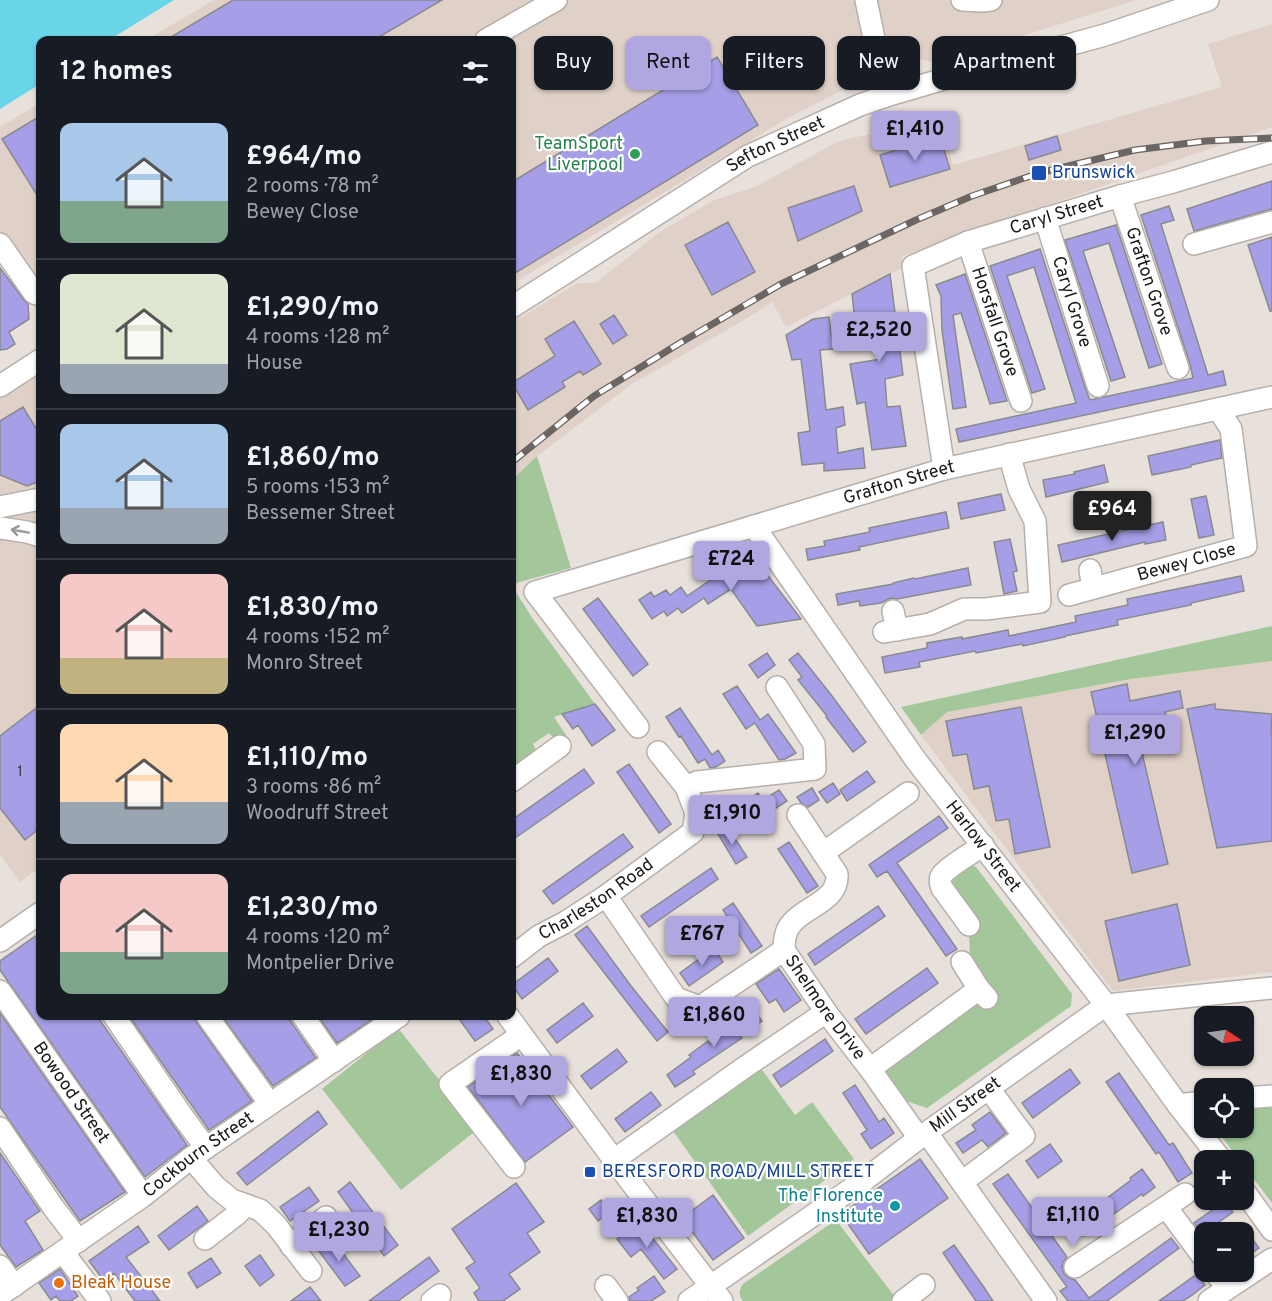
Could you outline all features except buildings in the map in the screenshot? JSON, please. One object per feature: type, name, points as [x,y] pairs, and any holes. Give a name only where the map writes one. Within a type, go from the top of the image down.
[{"type":"street","points":[[493,36],[556,0]]},
{"type":"street","points":[[866,0],[886,96]]},
{"type":"street","points":[[962,0],[991,0]]},
{"type":"street","name":"Sefton Street","points":[[516,304],[748,156],[860,105],[1106,35],[1208,0]]},
{"type":"street","name":"Caryl Street","points":[[944,469],[914,266],[968,242],[1272,152]]},
{"type":"street","name":"Grafton Grove","points":[[1120,196],[1178,368]]},
{"type":"street","name":"Caryl Grove","points":[[1045,218],[1098,386]]},
{"type":"street","points":[[1194,244],[1272,222]]},
{"type":"street","name":"Horsfall Grove","points":[[968,242],[1021,401]]},
{"type":"street","points":[[0,244],[36,294]]},
{"type":"street","points":[[0,386],[36,363]]},
{"type":"street","name":"Grafton Street","points":[[638,727],[535,592],[944,469],[1272,397]]},
{"type":"street","name":"Bewey Close","points":[[1069,595],[1091,579],[1246,546],[1231,429],[1218,409]]},
{"type":"street","points":[[891,624],[930,624],[964,609],[986,609],[1040,602],[1035,521],[1019,489],[1009,454]]},
{"type":"street","points":[[0,507],[36,500]]},
{"type":"street","name":"Harlow Street","points":[[754,526],[915,759],[1106,1005],[1213,1150]]},
{"type":"street","points":[[0,528],[36,535]]},
{"type":"street","points":[[686,788],[697,782],[815,769],[814,744],[777,687]]},
{"type":"street","points":[[516,778],[550,748]]},
{"type":"street","name":"Charleston Road","points":[[516,954],[539,936],[606,896],[693,832],[696,813],[686,788],[658,752]]},
{"type":"street","points":[[823,853],[908,794]]},
{"type":"street","name":"Shelmore Drive","points":[[798,815],[837,874],[838,880],[833,892],[792,922],[785,936],[784,950],[826,1012],[962,1182],[1046,1301]]},
{"type":"street","points":[[969,925],[940,883],[947,870],[983,845]]},
{"type":"street","points":[[606,896],[676,998],[699,1007],[784,950]]},
{"type":"street","points":[[0,941],[36,916]]},
{"type":"street","points":[[870,1069],[983,994],[962,962]]},
{"type":"street","name":"Mill Street","points":[[689,1301],[716,1293],[923,1135],[1106,1005],[1272,988]]},
{"type":"street","name":"Bowood Street","points":[[0,991],[143,1196]]},
{"type":"street","points":[[614,1160],[745,1066],[826,1012]]},
{"type":"street","points":[[117,1020],[183,1117],[216,1187],[232,1200],[260,1210],[276,1225],[311,1271]]},
{"type":"street","points":[[210,1020],[270,1104]]},
{"type":"street","points":[[306,1020],[334,1061]]},
{"type":"street","name":"Cockburn Street","points":[[7,1290],[143,1196],[199,1153],[392,1020]]},
{"type":"street","points":[[511,1020],[716,1293]]},
{"type":"street","points":[[514,1167],[450,1084],[521,1035]]},
{"type":"street","points":[[962,1182],[1024,1136],[989,1089]]},
{"type":"street","points":[[1254,1097],[1272,1096]]},
{"type":"street","points":[[1178,1105],[1194,1103]]},
{"type":"street","points":[[0,1128],[53,1207],[100,1301]]},
{"type":"street","points":[[1075,1267],[1185,1194]]},
{"type":"street","points":[[1254,1205],[1272,1230]]},
{"type":"street","points":[[205,1239],[245,1206]]},
{"type":"street","points":[[1166,1207],[1194,1245]]},
{"type":"street","points":[[291,1246],[326,1217]]},
{"type":"street","points":[[1254,1266],[1272,1259]]},
{"type":"street","points":[[0,1266],[7,1290]]},
{"type":"street","points":[[1209,1301],[1220,1282]]},
{"type":"street","points":[[903,1301],[924,1285]]},
{"type":"shaded area","points":[[214,0],[1136,0],[1022,36],[932,36],[932,62],[920,58],[920,36],[837,36],[837,90],[843,90],[788,118],[516,282],[516,36],[153,36]]},
{"type":"shaded area","points":[[1272,24],[1272,127],[902,256],[904,267],[786,327],[772,302],[632,384],[537,456],[516,476],[516,321],[577,283],[595,283],[664,229],[714,200],[755,187],[839,141],[870,134],[874,149],[942,129],[953,165],[1222,87],[1208,44]]},
{"type":"shaded area","points":[[36,105],[36,294],[0,230],[0,127]]},
{"type":"shaded area","points":[[36,373],[36,870],[20,882],[0,855],[0,392]]},
{"type":"shaded area","points":[[1272,661],[1272,972],[1113,991],[921,735],[947,712],[1131,679]]},
{"type":"green space","points":[[537,456],[571,568],[516,583],[516,476]]},
{"type":"green space","points":[[516,592],[595,704],[554,717],[566,735],[560,739],[554,738],[549,733],[533,744],[536,750],[535,756],[516,771]]},
{"type":"green space","points":[[1272,626],[1272,661],[1131,679],[947,712],[921,735],[901,707]]},
{"type":"green space","points":[[972,865],[976,867],[1072,994],[1071,1006],[927,1108],[906,1101],[886,1077],[885,1071],[978,1000],[986,1008],[998,998],[970,957],[969,935],[980,926],[952,881],[955,876]]},
{"type":"green space","points":[[398,1028],[478,1129],[401,1190],[322,1089]]},
{"type":"green space","points":[[760,1067],[795,1115],[812,1102],[854,1159],[748,1236],[673,1131]]},
{"type":"green space","points":[[1272,1101],[1272,1203],[1254,1179],[1254,1150],[1232,1150],[1223,1138],[1254,1138],[1254,1107],[1271,1105]]},
{"type":"green space","points":[[836,1220],[895,1297],[890,1301],[743,1301],[740,1292],[743,1284]]},
{"type":"water","points":[[0,0],[174,0],[116,36],[36,36],[36,86],[0,109]]},
{"type":"railway","points":[[516,459],[594,396],[781,284],[972,196],[1039,173],[1135,150],[1206,141],[1272,138]]},
{"type":"place","name":"TeamSport Liverpool","points":[[635,154]]},
{"type":"place","name":"Brunswick","points":[[1039,173]]},
{"type":"place","name":"BERESFORD ROAD/MILL STREET","points":[[590,1172]]},
{"type":"place","name":"The Florence Institute","points":[[895,1206]]},
{"type":"place","name":"Bleak House","points":[[59,1283]]}]
